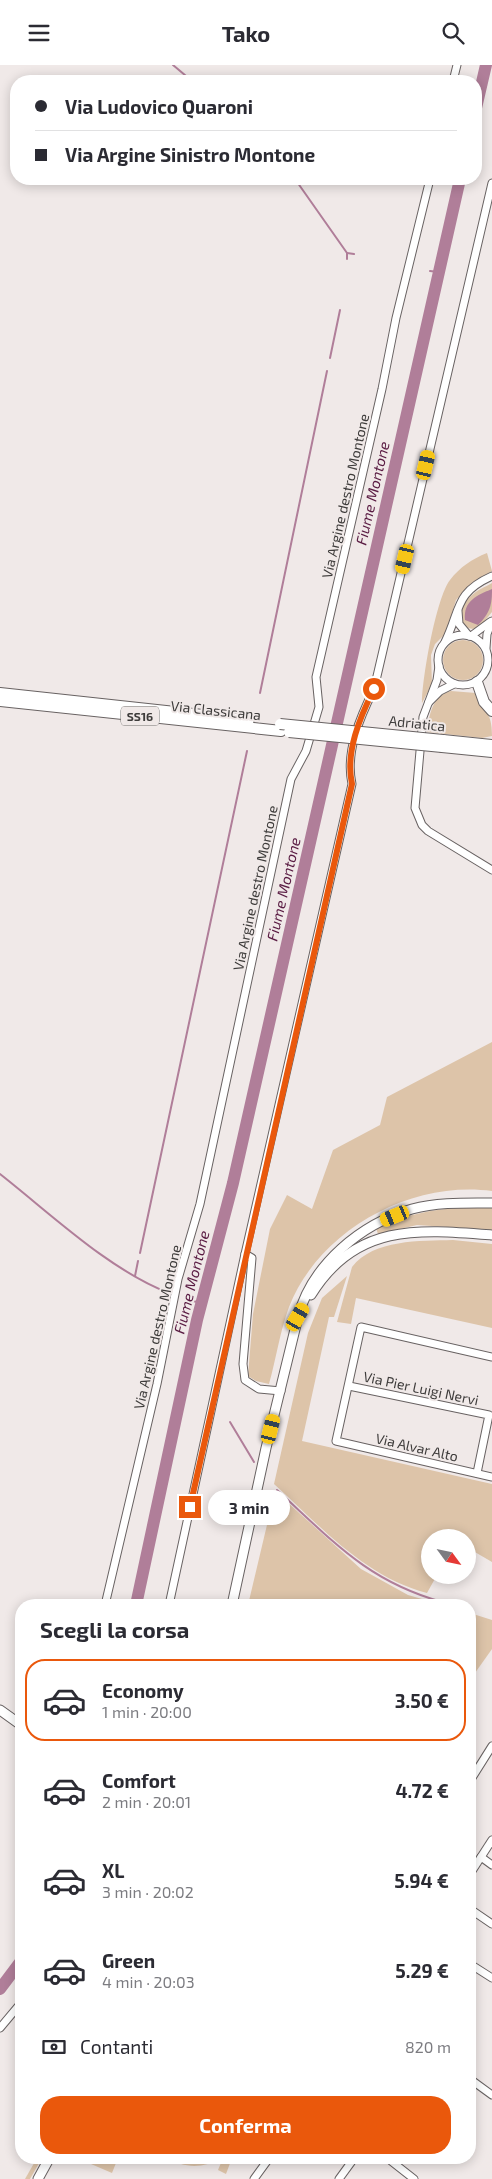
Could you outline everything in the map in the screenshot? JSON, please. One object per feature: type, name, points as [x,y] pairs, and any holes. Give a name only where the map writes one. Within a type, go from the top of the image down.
[{"type":"highway","points":[[476,682],[484,703],[492,711]]},
{"type":"highway","name":"Via Classicana","points":[[0,693],[280,727]]},
{"type":"highway","name":"Via Classicana","points":[[0,701],[280,727]]},
{"type":"highway","name":"Adriatica","points":[[280,727],[442,743],[492,752]]},
{"type":"highway","name":"Adriatica","points":[[442,743],[492,743]]},
{"type":"main road","points":[[233,1599],[302,1301],[315,1278],[333,1257],[362,1233],[379,1223],[412,1210],[450,1203],[492,1203]]},
{"type":"main road","points":[[298,1317],[313,1292],[328,1273],[346,1255],[367,1244],[408,1231],[436,1230],[492,1235]]},
{"type":"main road","points":[[0,1710],[15,1721]]},
{"type":"main road","points":[[38,2179],[46,2164]]},
{"type":"street","points":[[170,1599],[352,784],[351,762],[358,721],[374,689],[492,183]]},
{"type":"street","name":"Via Argine destro Montone","points":[[106,1599],[157,1384],[178,1279],[200,1204],[291,779],[306,751],[319,707],[316,677],[382,389],[396,318],[429,185]]},
{"type":"street","points":[[492,576],[472,587],[460,601],[445,643],[440,651],[437,681],[423,717],[415,808],[422,825],[428,831],[492,871]]},
{"type":"street","points":[[460,601],[458,620],[470,636]]},
{"type":"street","points":[[470,636],[492,620]]},
{"type":"street","points":[[426,706],[440,691],[454,684],[469,685],[476,682],[487,670],[487,633],[492,620]]},
{"type":"street","points":[[445,643],[460,635],[470,636],[481,641],[486,648]]},
{"type":"street","points":[[439,667],[442,674],[454,684]]},
{"type":"street","points":[[246,1254],[252,1258],[243,1364],[244,1380],[259,1389],[281,1391]]},
{"type":"street","points":[[349,1386],[361,1327],[492,1357]]},
{"type":"street","name":"Via Alvar Alto","points":[[349,1386],[336,1441],[492,1477]]},
{"type":"street","name":"Via Pier Luigi Nervi","points":[[349,1386],[489,1415],[477,1473]]},
{"type":"street","points":[[476,1771],[492,1746]]},
{"type":"street","points":[[476,1865],[492,1840]]},
{"type":"street","points":[[481,1857],[492,1865]]},
{"type":"street","points":[[476,1913],[492,1925]]},
{"type":"street","points":[[476,1968],[492,1978]]},
{"type":"street","points":[[0,2028],[15,2010]]},
{"type":"street","points":[[476,2083],[492,2095]]},
{"type":"street","points":[[254,2179],[265,2164]]},
{"type":"street","points":[[339,2179],[350,2164]]},
{"type":"street","points":[[395,2164],[414,2179]]},
{"type":"shaded area","points":[[487,553],[492,571],[472,583],[456,600],[446,633],[435,644],[431,655],[432,684],[422,703],[424,676],[431,639],[445,589],[450,580],[462,567]]},
{"type":"shaded area","points":[[492,583],[492,612],[478,629],[471,629],[466,626],[461,617],[464,606],[471,596]]},
{"type":"shaded area","points":[[492,589],[490,609],[482,621],[478,625],[465,620],[466,608],[469,603],[476,596]]},
{"type":"shaded area","points":[[463,640],[474,643],[480,649],[483,660],[480,671],[474,677],[463,680],[452,677],[446,671],[443,660],[446,649],[452,643]]},
{"type":"shaded area","points":[[451,691],[476,693],[491,721],[492,736],[482,738],[427,732],[430,713],[433,707],[440,697]]},
{"type":"shaded area","points":[[492,1042],[492,1191],[461,1190],[430,1194],[400,1203],[371,1216],[345,1234],[322,1255],[303,1279],[289,1307],[269,1384],[256,1381],[248,1376],[253,1314],[270,1229],[287,1195],[312,1209],[333,1150],[380,1125],[387,1097]]},
{"type":"shaded area","points":[[472,1207],[492,1208],[492,1230],[417,1225],[378,1234],[376,1228],[422,1213]]},
{"type":"shaded area","points":[[453,1240],[492,1244],[492,1328],[356,1298],[351,1324],[337,1322],[352,1267],[361,1258],[372,1251],[398,1243]]},
{"type":"shaded area","points":[[347,1276],[334,1317],[329,1317],[302,1441],[492,1484],[492,1562],[476,1553],[476,1529],[421,1529],[421,1584],[432,1584],[427,1593],[383,1575],[363,1563],[326,1533],[274,1484],[308,1333],[322,1298]]},
{"type":"shaded area","points":[[275,1491],[361,1569],[408,1595],[422,1599],[249,1599]]},
{"type":"shaded area","points":[[476,1615],[492,1620],[492,1649],[476,1672]]},
{"type":"shaded area","points":[[34,2164],[39,2164],[30,2179],[25,2179]]},
{"type":"shaded area","points":[[91,2164],[116,2164],[112,2173]]},
{"type":"shaded area","points":[[180,2164],[208,2164],[194,2166]]},
{"type":"shaded area","points":[[220,2164],[230,2164],[226,2174],[218,2170]]},
{"type":"waterway","points":[[173,65],[185,75]]},
{"type":"waterway","name":"Fiume Montone","points":[[482,82],[486,65]]},
{"type":"waterway","points":[[299,185],[347,253],[347,259]]},
{"type":"waterway","name":"Fiume Montone","points":[[137,1599],[197,1320],[233,1183],[459,185]]},
{"type":"waterway","points":[[347,253],[354,254]]},
{"type":"waterway","points":[[430,271],[438,272]]},
{"type":"waterway","points":[[330,358],[340,310]]},
{"type":"waterway","points":[[260,693],[327,371]]},
{"type":"waterway","points":[[140,1253],[247,751]]},
{"type":"waterway","points":[[0,1174],[103,1256],[147,1283],[169,1293]]},
{"type":"waterway","points":[[135,1276],[138,1261]]},
{"type":"waterway","points":[[189,1300],[201,1303]]},
{"type":"waterway","points":[[230,1422],[254,1462]]},
{"type":"waterway","points":[[277,1490],[334,1542],[372,1571],[392,1583],[433,1599]]},
{"type":"waterway","name":"Fiume Montone","points":[[0,1989],[15,1969]]},
{"type":"route","points":[[190,1507],[352,784],[350,776],[351,762],[358,721],[374,689]]}]
